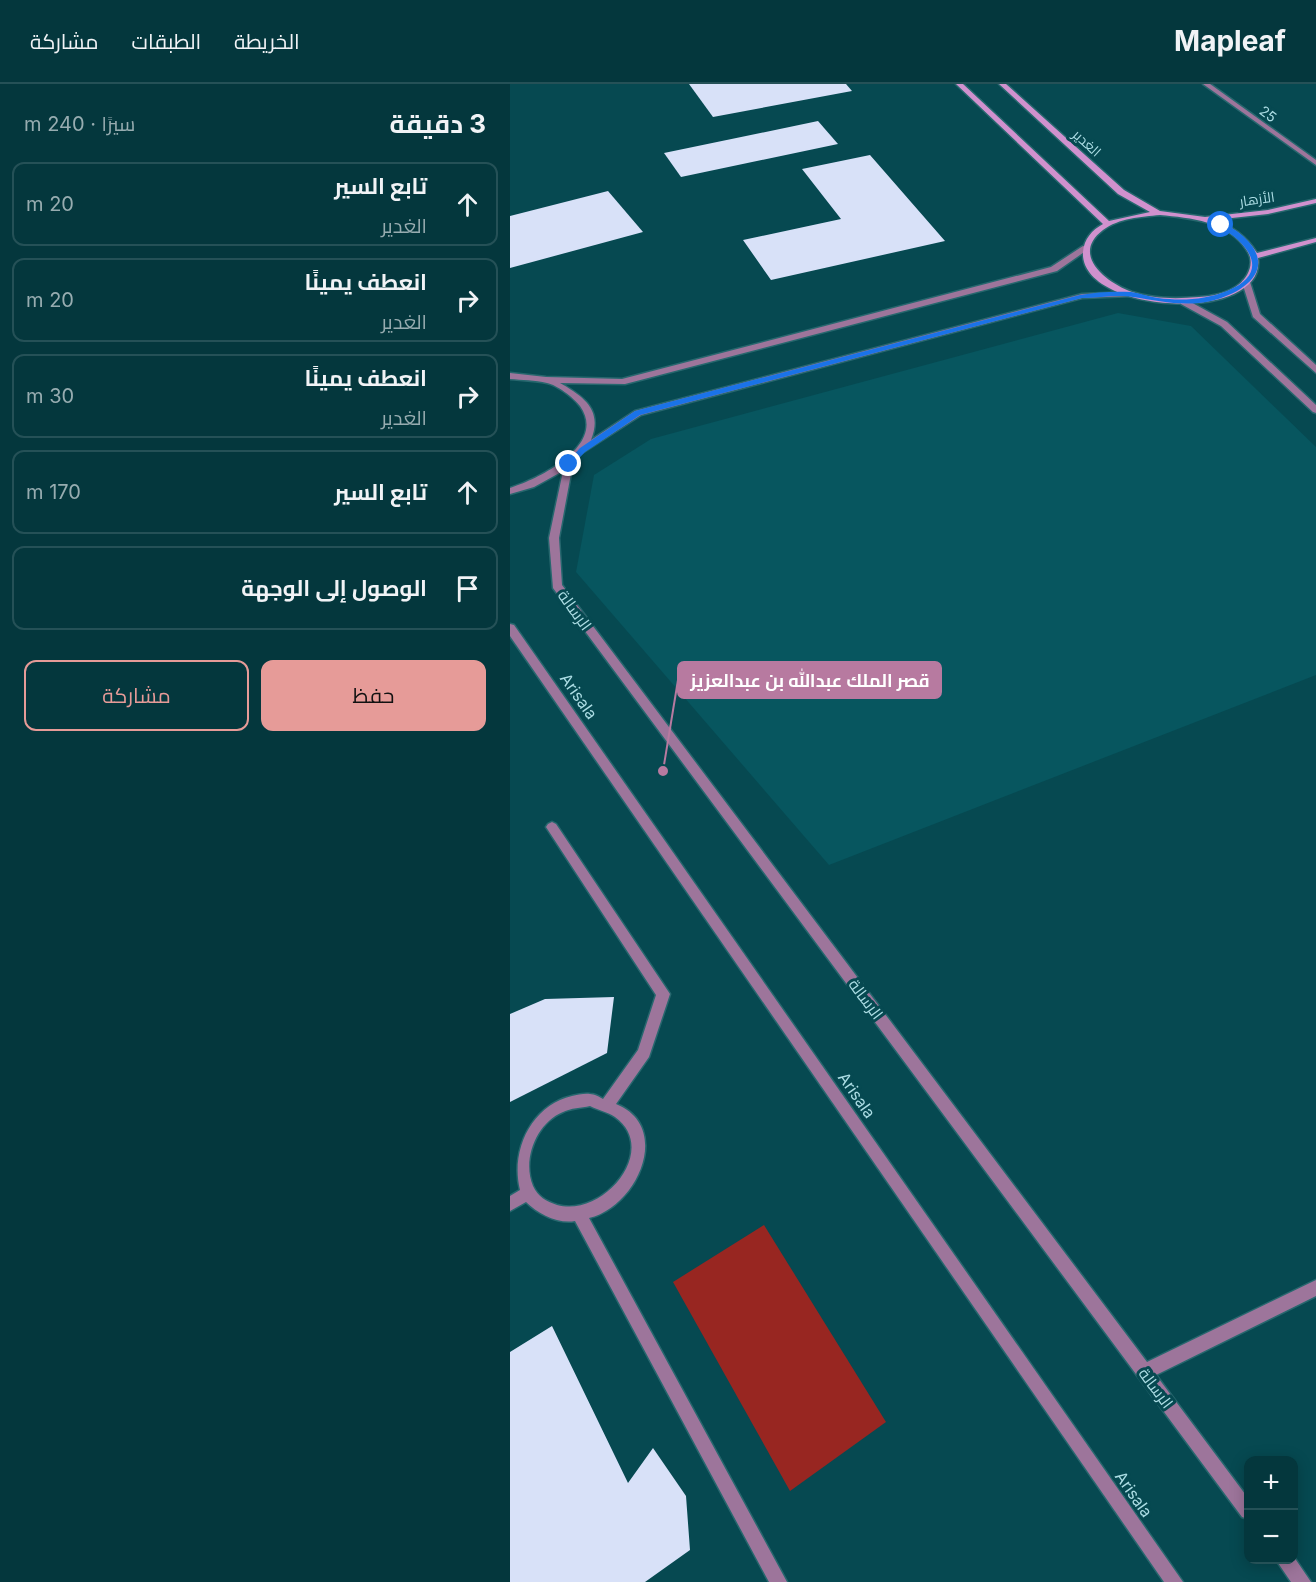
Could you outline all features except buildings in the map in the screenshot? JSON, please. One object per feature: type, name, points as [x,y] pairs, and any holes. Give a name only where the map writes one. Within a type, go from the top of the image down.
[{"type":"street","points":[[959,84],[1108,224]]},
{"type":"street","name":"الغدير","points":[[1002,84],[1121,192],[1160,213]]},
{"type":"street","name":"25","points":[[1206,84],[1316,163]]},
{"type":"street","name":"الأزهار","points":[[1202,219],[1268,212],[1316,201]]},
{"type":"street","name":"الغدير","points":[[1086,248],[1093,234],[1108,224],[1141,214],[1160,213],[1202,219],[1237,234],[1255,256]]},
{"type":"street","points":[[510,376],[546,380],[622,382],[1054,269],[1086,248],[1088,262],[1096,274],[1110,285],[1131,294],[1157,300],[1184,302],[1209,299],[1231,292],[1246,282],[1255,269],[1255,256],[1316,240]]},
{"type":"street","points":[[1246,282],[1256,315],[1316,370]]},
{"type":"street","points":[[582,450],[638,413],[1082,296],[1131,294]]},
{"type":"street","points":[[1184,302],[1224,324],[1316,410]]},
{"type":"street","points":[[510,491],[545,479],[569,464],[582,450],[590,436],[592,422],[585,404],[568,389],[546,380]]},
{"type":"street","name":"الرسالة","points":[[569,464],[554,538],[557,586],[1247,1510]]},
{"type":"street","name":"Arisala","points":[[510,628],[1174,1582]]},
{"type":"street","points":[[552,827],[663,994],[644,1053],[608,1104]]},
{"type":"street","points":[[590,1100],[608,1104],[623,1112],[634,1126],[640,1143],[638,1161],[630,1180],[617,1196],[599,1207],[579,1214],[559,1213],[540,1207],[527,1194],[519,1178],[518,1159],[524,1141],[535,1124],[551,1111],[571,1102],[590,1100]]},
{"type":"street","points":[[510,1204],[527,1194]]},
{"type":"street","points":[[579,1214],[778,1582]]},
{"type":"street","points":[[1144,1372],[1316,1288]]},
{"type":"street","points":[[1288,1564],[1302,1582]]},
{"type":"shaded area","points":[[1118,313],[1191,326],[1316,447],[1316,675],[829,865],[576,572],[594,475],[651,439]]},
{"type":"shaded area","points":[[764,1225],[886,1422],[790,1491],[673,1282]]},
{"type":"place","name":"قصر الملك عبدالله بن عبدالعزيز","points":[[663,771]]},
{"type":"route","points":[[569,464],[582,450],[638,413],[1082,296],[1131,294],[1157,300],[1184,302],[1209,299],[1231,292],[1246,282],[1255,269],[1255,256],[1237,234],[1221,225]]}]
